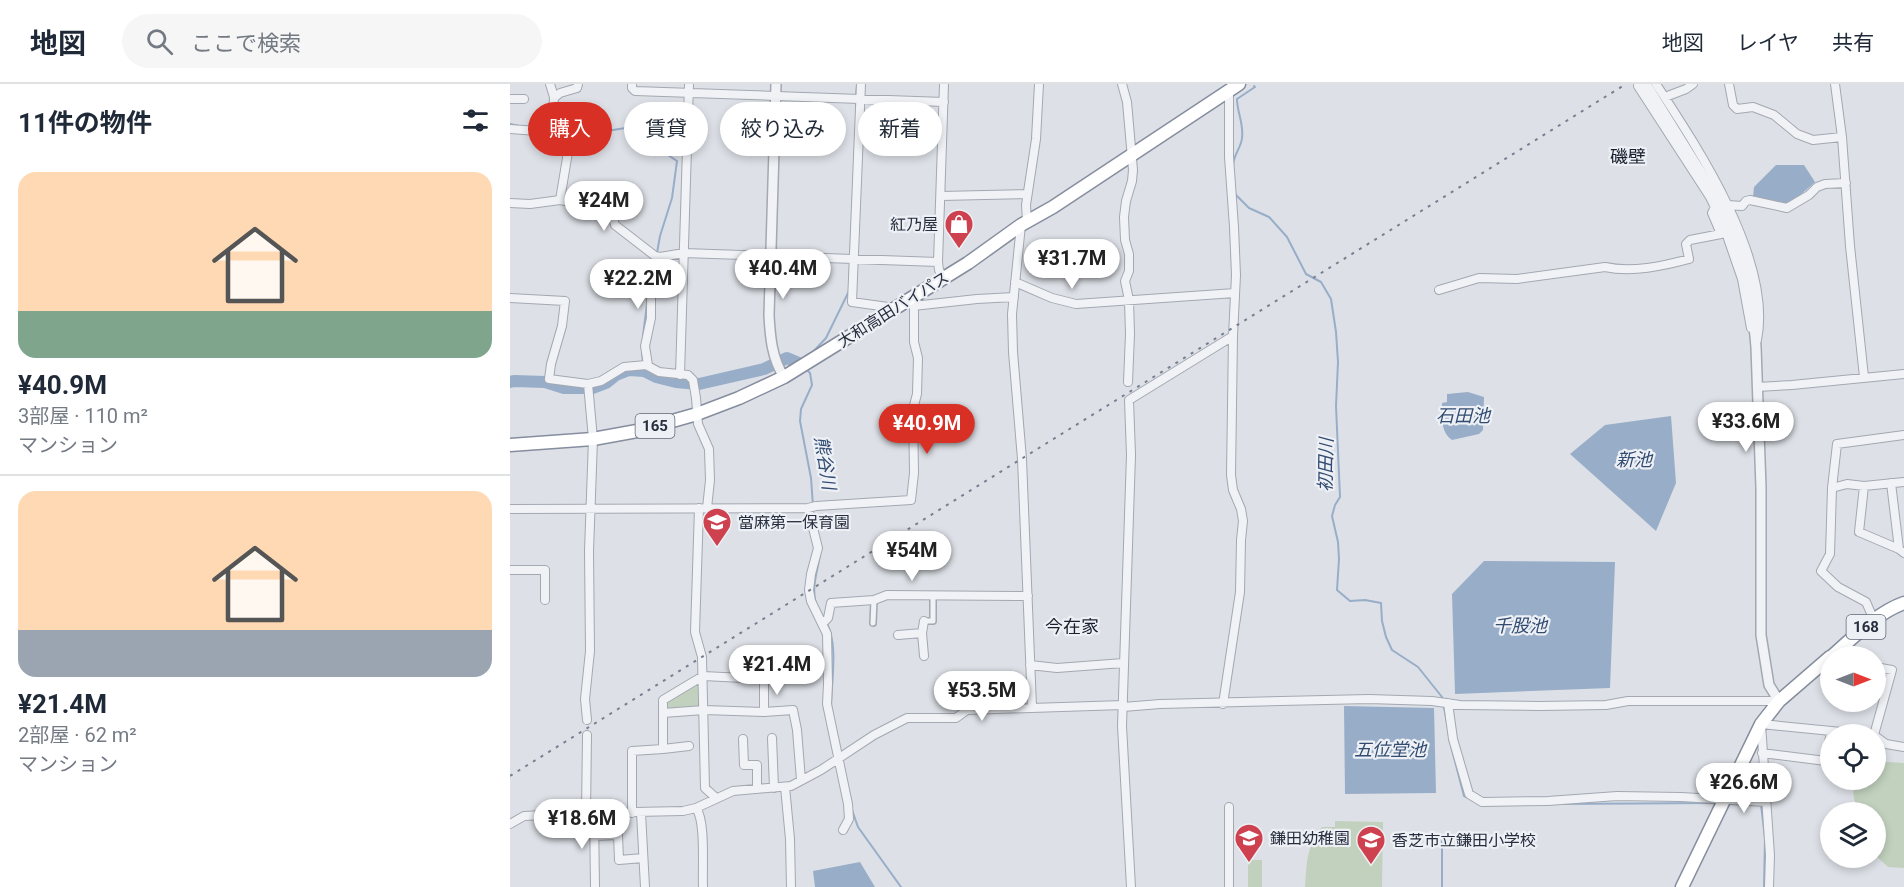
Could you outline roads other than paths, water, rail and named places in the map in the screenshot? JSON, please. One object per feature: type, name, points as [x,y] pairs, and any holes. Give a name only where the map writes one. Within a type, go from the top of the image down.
[{"type":"highway","name":"大和高田バイパス","points":[[510,445],[593,439],[637,431],[697,414],[739,398],[808,363],[895,308],[913,301],[943,277],[1053,207],[1232,86]]},
{"type":"highway","name":"168","points":[[1843,646],[1886,611],[1904,603]]},
{"type":"highway","name":"168","points":[[1682,887],[1761,724],[1779,701],[1820,666]]},
{"type":"street","points":[[550,84],[554,102]]},
{"type":"street","points":[[554,98],[560,93],[577,88],[578,84]]},
{"type":"street","points":[[632,84],[635,91],[944,102]]},
{"type":"street","points":[[680,375],[689,84]]},
{"type":"street","points":[[776,84],[769,315],[772,345],[785,373]]},
{"type":"street","points":[[861,84],[852,302],[895,308]]},
{"type":"street","points":[[943,277],[938,262],[944,84]]},
{"type":"street","points":[[1032,707],[1022,459],[1013,352],[1015,282],[1035,139],[1039,84]]},
{"type":"street","points":[[1122,84],[1127,102],[1133,170],[1124,217],[1125,240],[1129,254],[1129,271],[1125,281],[1129,300],[1128,382]]},
{"type":"street","points":[[1641,84],[1638,86],[1715,207],[1731,244],[1742,279],[1747,314],[1756,347]]},
{"type":"street","points":[[1646,84],[1715,195],[1738,244],[1745,266],[1751,294],[1756,347],[1761,488],[1761,635],[1769,685],[1779,701]]},
{"type":"street","points":[[1656,84],[1728,205],[1744,243],[1760,309],[1760,328],[1756,347]]},
{"type":"street","points":[[1665,97],[1694,84]]},
{"type":"street","points":[[1729,84],[1733,105],[1737,109],[1753,107],[1774,115],[1797,134],[1813,140],[1842,136]]},
{"type":"street","points":[[1835,84],[1842,136],[1849,237],[1864,377]]},
{"type":"street","points":[[1223,704],[1240,592],[1240,540],[1243,521],[1242,509],[1233,490],[1231,475],[1235,293],[1234,227],[1229,157],[1232,86]]},
{"type":"street","points":[[510,99],[524,99]]},
{"type":"street","points":[[510,129],[528,129]]},
{"type":"street","points":[[560,200],[567,156]]},
{"type":"street","points":[[1728,205],[1742,206],[1750,200],[1787,208],[1809,195],[1817,187],[1825,184],[1846,183]]},
{"type":"street","points":[[940,196],[1027,194]]},
{"type":"street","points":[[510,203],[530,204],[560,200],[607,209],[612,213],[615,225],[658,257],[684,254],[938,262]]},
{"type":"street","points":[[1439,290],[1479,278],[1517,279],[1605,267],[1638,268],[1689,259],[1686,244],[1690,240],[1721,234],[1712,213],[1715,207]]},
{"type":"street","points":[[645,365],[645,346],[651,318],[651,295],[658,257]]},
{"type":"street","points":[[1015,282],[1052,298],[1076,304],[1235,293]]},
{"type":"street","points":[[510,509],[812,507],[911,500],[914,473],[913,409],[917,394],[918,358],[914,342],[913,301],[1014,297]]},
{"type":"street","points":[[510,298],[565,301],[562,326],[549,379],[588,387],[624,367],[645,365],[659,372],[688,375],[693,380],[698,423],[709,449],[710,480],[703,508],[695,632],[702,657],[705,788],[716,798]]},
{"type":"street","points":[[1131,887],[1122,726],[1131,455],[1129,400],[1233,336]]},
{"type":"street","points":[[1757,387],[1904,374]]},
{"type":"street","points":[[588,387],[593,439],[588,586],[590,651],[585,699],[595,887]]},
{"type":"street","points":[[1874,620],[1866,602],[1838,587],[1821,571],[1830,554],[1836,444],[1904,435]]},
{"type":"street","points":[[1832,488],[1847,484],[1864,486],[1904,482]]},
{"type":"street","points":[[1890,483],[1902,551]]},
{"type":"street","points":[[1864,486],[1859,532],[1902,551]]},
{"type":"street","points":[[812,507],[818,549],[809,590],[815,610],[826,621]]},
{"type":"street","points":[[510,570],[545,570],[545,600]]},
{"type":"street","points":[[843,830],[849,819],[848,804],[827,704],[826,621],[831,603],[874,600],[887,595],[1028,596]]},
{"type":"street","points":[[924,656],[922,633],[924,621],[933,621],[933,596]]},
{"type":"street","points":[[873,623],[874,600]]},
{"type":"street","points":[[898,635],[922,633]]},
{"type":"street","points":[[663,749],[663,700],[703,676],[764,679],[795,674],[793,654]]},
{"type":"street","points":[[1030,665],[1057,668],[1123,663]]},
{"type":"street","points":[[1886,669],[1892,670],[1886,691]]},
{"type":"street","points":[[764,679],[764,712]]},
{"type":"street","points":[[510,824],[524,816],[683,811],[696,808],[733,791],[791,786],[839,759],[874,735],[908,718],[956,718],[967,710],[1369,699],[1445,702],[1460,705],[1539,706],[1606,705],[1628,701],[1779,701]]},
{"type":"street","points":[[1445,702],[1469,794],[1482,802],[1548,801],[1617,796],[1766,802]]},
{"type":"street","points":[[663,713],[704,710],[764,712],[793,710],[801,780]]},
{"type":"street","points":[[1769,887],[1770,855],[1761,724],[1820,733]]},
{"type":"street","points":[[772,738],[774,788]]},
{"type":"street","points":[[743,739],[744,765],[757,765],[757,789]]},
{"type":"street","points":[[1886,744],[1904,747]]},
{"type":"street","points":[[645,887],[644,858],[636,813],[632,751],[689,746]]},
{"type":"street","points":[[1762,753],[1820,759]]},
{"type":"street","points":[[785,787],[790,839],[790,887]]},
{"type":"street","points":[[1229,807],[1229,887]]},
{"type":"street","points":[[696,808],[702,823],[703,887]]},
{"type":"street","points":[[594,836],[618,835],[620,860],[644,858]]},
{"type":"water","points":[[1776,165],[1804,165],[1815,182],[1789,205],[1753,197],[1754,187]]},
{"type":"water","name":"石田池","points":[[1468,392],[1484,397],[1483,430],[1479,434],[1452,440],[1445,433],[1442,403],[1447,402],[1447,394]]},
{"type":"water","name":"新池","points":[[1671,416],[1676,483],[1656,531],[1570,454],[1605,425]]},
{"type":"water","name":"千股池","points":[[1484,561],[1615,562],[1610,688],[1455,694],[1452,594]]},
{"type":"water","name":"五位堂池","points":[[1344,706],[1434,708],[1436,793],[1345,794]]},
{"type":"water","points":[[860,862],[875,887],[815,887],[813,871]]},
{"type":"waterway","points":[[856,96],[857,84]]},
{"type":"waterway","name":"初田川","points":[[1233,167],[1242,133],[1237,99],[1254,86]]},
{"type":"waterway","points":[[856,102],[856,114]]},
{"type":"waterway","points":[[510,124],[519,126]]},
{"type":"waterway","points":[[612,130],[632,127],[650,143],[677,161],[672,198],[657,253]]},
{"type":"waterway","name":"初田川","points":[[1234,193],[1249,208],[1269,217],[1287,237],[1306,274],[1321,282],[1331,299],[1338,362],[1336,406],[1340,497],[1332,516],[1338,542],[1337,590],[1350,601],[1365,600],[1381,603],[1382,621],[1392,650],[1418,667],[1442,697],[1448,728]]},
{"type":"waterway","points":[[811,354],[826,338],[849,291]]},
{"type":"waterway","points":[[643,336],[647,303]]},
{"type":"waterway","points":[[642,351],[643,363]]},
{"type":"waterway","name":"熊谷川","points":[[510,382],[545,382],[564,388],[593,388],[629,370],[644,371],[676,382],[699,384],[764,369],[787,358],[801,364]]},
{"type":"waterway","name":"熊谷川","points":[[806,369],[810,373],[812,385],[801,409],[800,421],[811,478],[814,520]]},
{"type":"waterway","name":"熊谷川","points":[[816,604],[815,585],[820,554]]},
{"type":"waterway","name":"熊谷川","points":[[826,622],[830,631],[833,652],[831,708]]},
{"type":"waterway","name":"初田川","points":[[1451,746],[1464,796],[1469,798]]},
{"type":"waterway","name":"初田川","points":[[1554,804],[1713,803]]},
{"type":"waterway","name":"初田川","points":[[1758,805],[1761,805],[1765,838],[1764,887]]},
{"type":"waterway","name":"熊谷川","points":[[852,810],[858,827],[901,887]]},
{"type":"waterway","points":[[1442,841],[1442,887]]},
{"type":"railway","points":[[510,776],[1626,84]]},
{"type":"place","name":"紅乃屋","points":[[959,250]]},
{"type":"place","name":"當麻第一保育園","points":[[717,548]]},
{"type":"place","name":"鎌田幼稚園","points":[[1249,864]]},
{"type":"place","name":"香芝市立鎌田小学校","points":[[1371,866]]},
{"type":"district","name":"磯壁","points":[[1628,157]]},
{"type":"district","name":"今在家","points":[[1072,627]]}]
